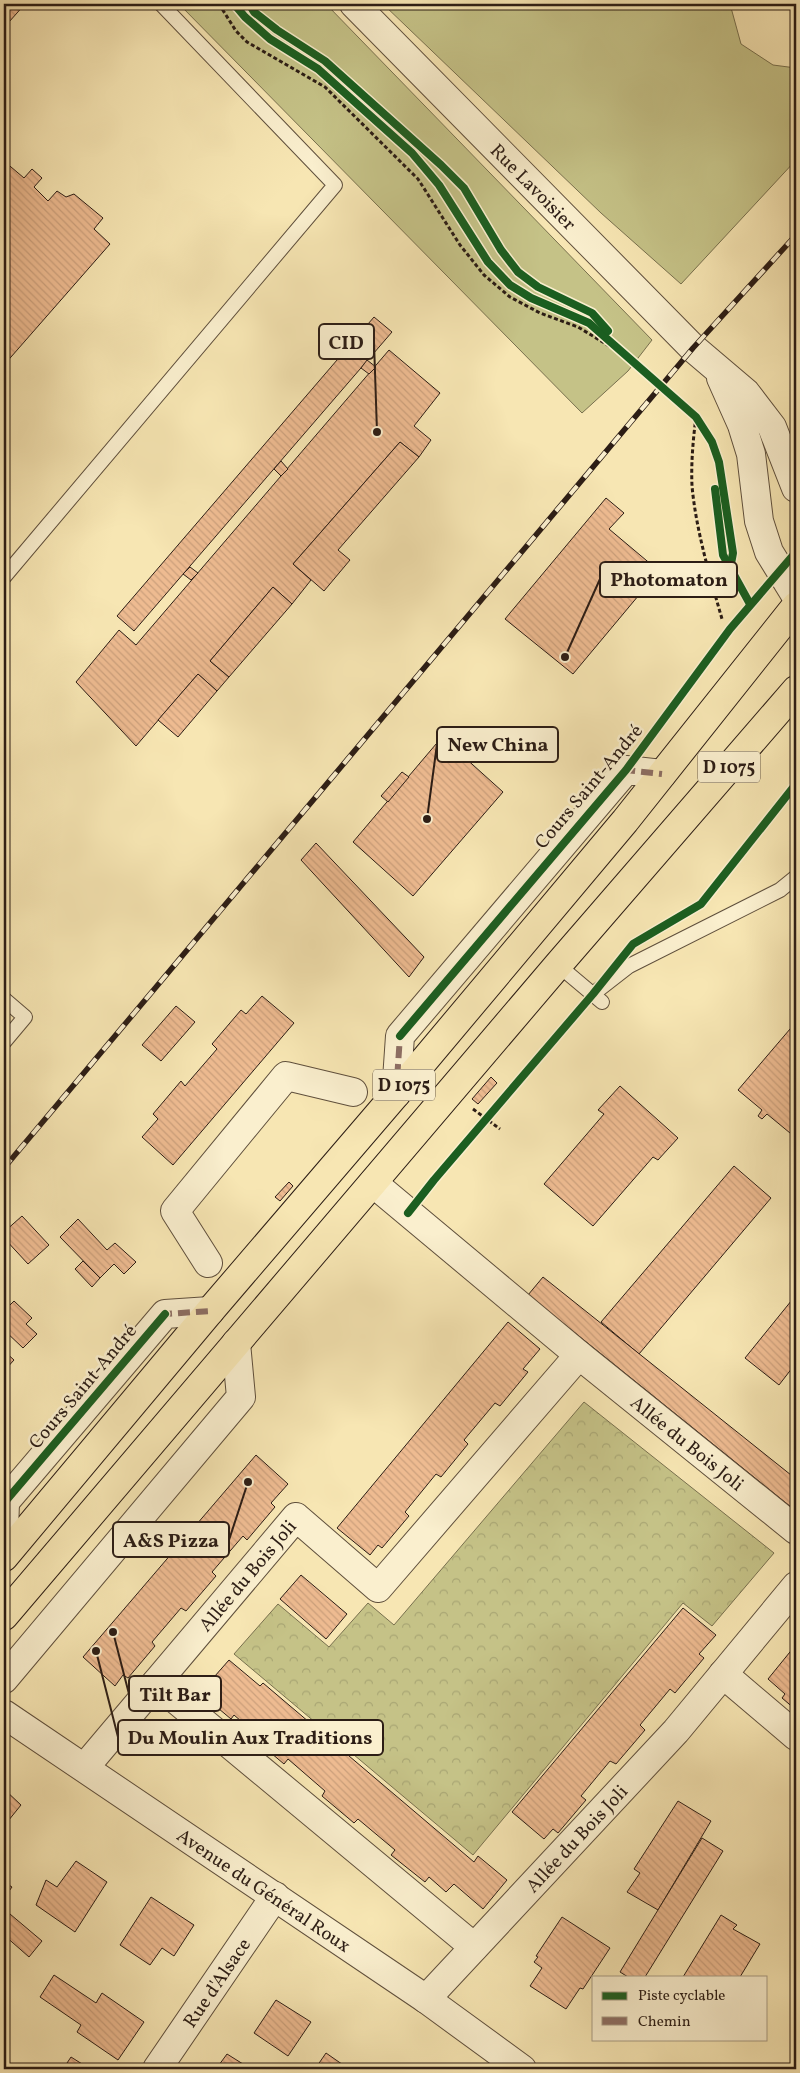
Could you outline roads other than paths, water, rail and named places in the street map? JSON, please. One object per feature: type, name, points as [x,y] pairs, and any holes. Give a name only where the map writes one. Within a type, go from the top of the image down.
[{"type":"main road","name":"D 1075","points":[[4,1557],[210,1311],[396,1094],[662,774],[796,606]]},
{"type":"main road","name":"D 1075","points":[[4,1616],[558,965],[796,690]]},
{"type":"street","name":"Rue Lavoisier","points":[[354,4],[693,348],[746,393],[772,427],[796,488]]},
{"type":"street","name":"Rue Lavoisier","points":[[716,367],[742,425],[751,454],[759,521],[769,552],[796,596]]},
{"type":"street","name":"Cours Saint-André","points":[[396,1094],[400,1036],[626,770],[662,774]]},
{"type":"street","points":[[208,1263],[175,1211],[286,1076],[353,1092]]},
{"type":"street","name":"Allée du Bois Joli","points":[[373,1182],[579,1355],[796,1530]]},
{"type":"street","name":"Cours Saint-André","points":[[4,1534],[4,1502],[165,1314],[210,1311]]},
{"type":"street","points":[[4,1679],[241,1397],[236,1342]]},
{"type":"street","name":"Allée du Bois Joli","points":[[85,1767],[296,1517],[378,1588],[579,1355]]},
{"type":"street","name":"Allée du Bois Joli","points":[[426,1998],[676,1731],[796,1586]]},
{"type":"street","points":[[723,1674],[796,1736]]},
{"type":"street","points":[[156,1683],[474,1947]]},
{"type":"street","name":"Avenue du Général Roux","points":[[4,1714],[426,1998],[522,2069]]},
{"type":"street","name":"Rue d'Alsace","points":[[157,2069],[275,1896]]},
{"type":"lane","points":[[4,577],[336,185],[161,4]]},
{"type":"lane","points":[[558,965],[597,998],[629,966],[780,890],[796,877]]},
{"type":"lane","points":[[4,999],[25,1017],[4,1042]]},
{"type":"railway","points":[[4,1168],[693,348],[796,235]]},
{"type":"place","name":"CID","points":[[377,432]]},
{"type":"place","name":"Photomaton","points":[[565,657]]},
{"type":"place","name":"New China","points":[[427,819]]},
{"type":"place","name":"A&S Pizza","points":[[248,1482]]},
{"type":"place","name":"Tilt Bar","points":[[113,1632]]},
{"type":"place","name":"Du Moulin Aux Traditions","points":[[96,1651]]}]
